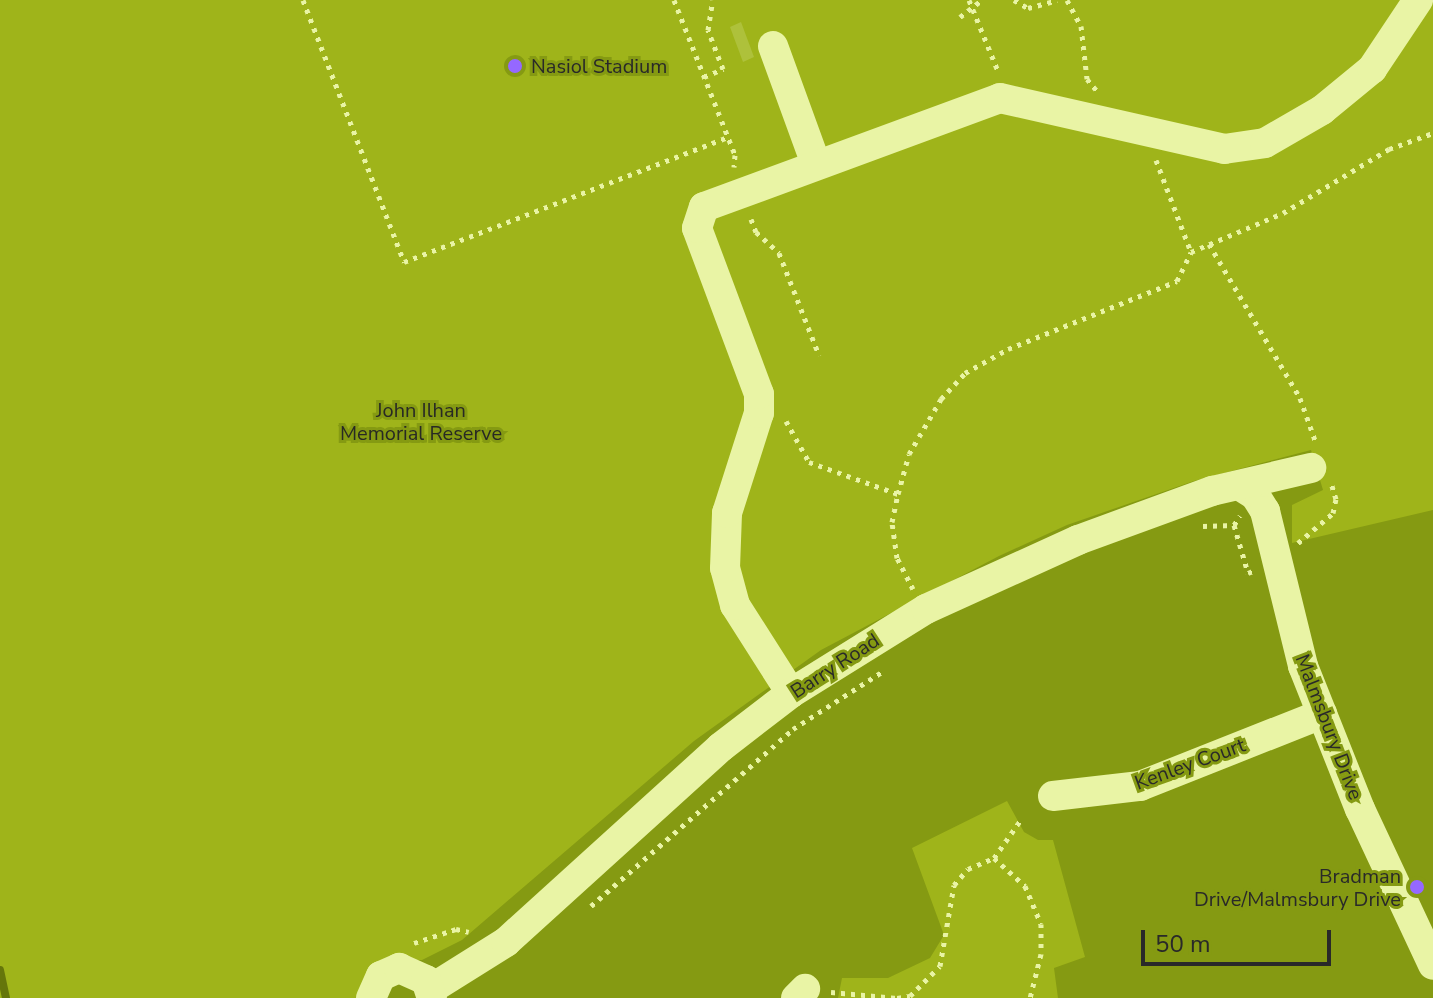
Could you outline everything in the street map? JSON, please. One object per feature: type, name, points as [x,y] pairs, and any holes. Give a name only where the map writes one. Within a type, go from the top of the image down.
[{"type":"street","points":[[791,693],[735,605],[725,568],[727,513],[759,413],[759,394],[697,228],[704,207],[1000,98],[1224,149],[1265,143],[1322,110],[1372,69],[1418,0]]},
{"type":"street","points":[[773,46],[816,164]]},
{"type":"street","name":"Barry Road","points":[[432,994],[506,942],[721,747],[791,693],[926,609],[1078,540],[1212,491],[1248,491],[1319,464]]},
{"type":"street","name":"Malmsbury Drive","points":[[1248,491],[1265,511],[1303,666],[1322,714],[1429,948]]},
{"type":"street","name":"Kenley Court","points":[[1053,796],[1140,786],[1322,714]]},
{"type":"street","points":[[371,998],[381,976],[399,968],[418,974],[432,994]]},
{"type":"path","points":[[303,0],[404,262],[728,137]]},
{"type":"path","points":[[704,77],[723,69],[708,30],[713,0]]},
{"type":"path","points":[[960,17],[982,0]]},
{"type":"path","points":[[1014,0],[1028,8],[1057,0]]},
{"type":"path","points":[[1067,0],[1081,26],[1087,79],[1105,94],[1104,99]]},
{"type":"path","points":[[926,609],[897,558],[892,522],[909,454],[941,399],[965,373],[1008,349],[1177,281],[1191,252],[1283,213],[1389,149],[1433,133]]},
{"type":"path","points":[[1209,244],[1300,398],[1319,464],[1336,499],[1333,513],[1279,561]]},
{"type":"path","points":[[1200,526],[1234,525],[1248,491]]},
{"type":"path","points":[[581,915],[793,729],[893,665]]},
{"type":"path","points":[[800,994],[910,996],[940,966],[954,885],[968,869],[994,858],[1020,821]]},
{"type":"path","points":[[994,858],[1025,886],[1041,924],[1041,954],[1030,998]]},
{"type":"green space","name":"John Ilhan Memorial Reserve","points":[[0,0],[1433,0],[1433,510],[1292,543],[1292,505],[1323,490],[1311,450],[1194,481],[1067,525],[999,556],[821,650],[694,741],[462,940],[422,960],[388,960],[359,998],[0,998]]},
{"type":"green space","points":[[1007,801],[1024,832],[1038,840],[1053,840],[1085,957],[1054,968],[1058,998],[838,998],[842,978],[888,978],[930,958],[944,935],[912,848]]},
{"type":"building","points":[[741,22],[754,57],[743,62],[730,27]]},
{"type":"waterway","points":[[0,970],[6,998]]},
{"type":"place","name":"Nasiol Stadium","points":[[515,66]]},
{"type":"place","name":"Bradman Drive/Malmsbury Drive","points":[[1417,887]]}]
